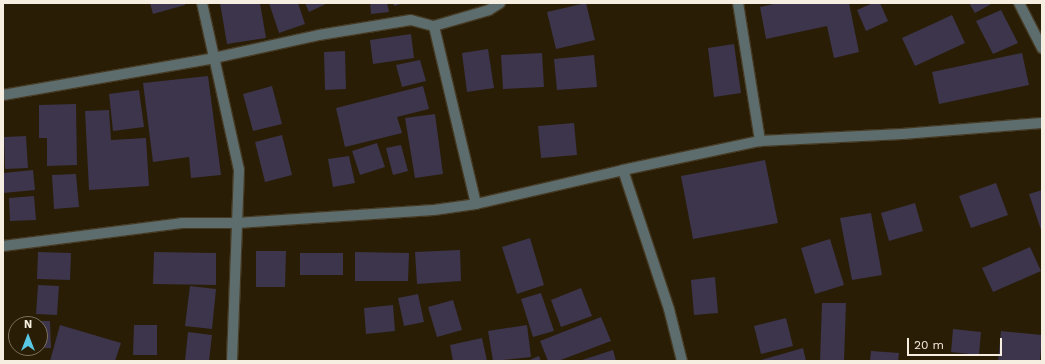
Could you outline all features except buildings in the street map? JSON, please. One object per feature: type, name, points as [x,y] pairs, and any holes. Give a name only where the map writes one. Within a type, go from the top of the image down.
[{"type":"street","points":[[202,3],[239,170],[232,361]]},
{"type":"street","points":[[3,95],[214,58],[319,35],[411,20],[434,26],[500,3]]},
{"type":"street","points":[[738,3],[760,141]]},
{"type":"street","points":[[1019,3],[1042,48]]},
{"type":"street","points":[[434,26],[476,204]]},
{"type":"street","points":[[3,246],[182,223],[237,223],[434,210],[476,204],[623,170],[760,141],[902,134],[1042,123]]},
{"type":"street","points":[[623,170],[669,309],[682,361]]}]
